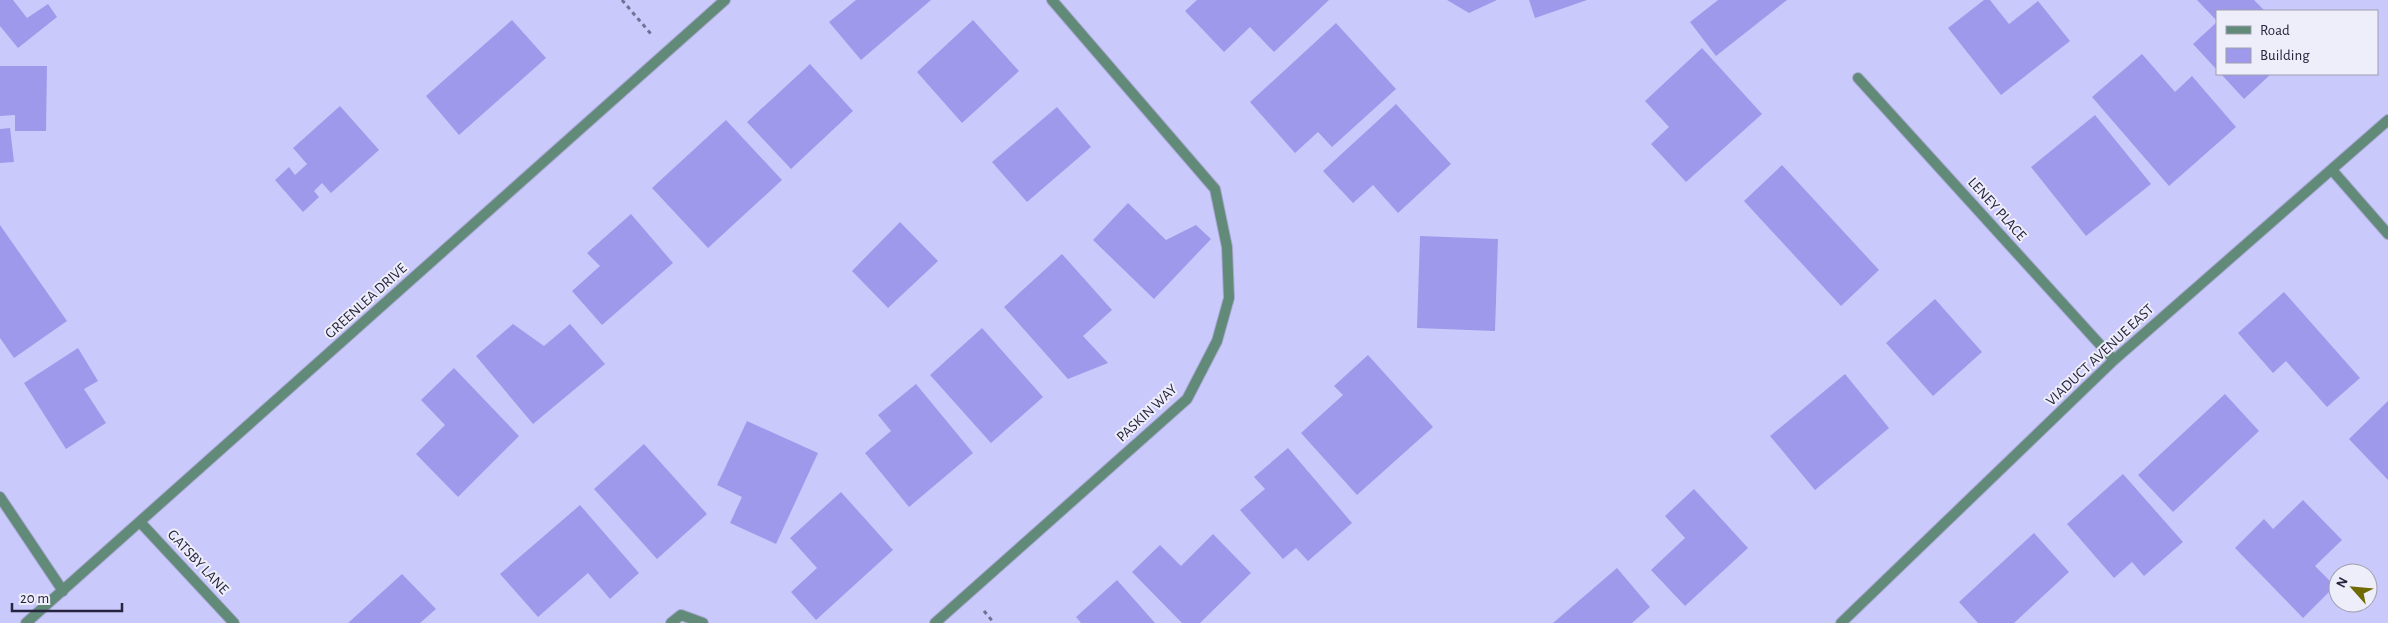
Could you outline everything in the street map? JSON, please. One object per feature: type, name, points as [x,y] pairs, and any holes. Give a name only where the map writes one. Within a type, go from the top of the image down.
[{"type":"street","name":"GREENLEA DRIVE","points":[[26,623],[725,0]]},
{"type":"street","name":"PASKIN WAY","points":[[936,623],[1187,398],[1217,341],[1229,298],[1227,247],[1215,189],[1052,0]]},
{"type":"street","name":"LENEY PLACE","points":[[1858,78],[2114,360]]},
{"type":"street","name":"VIADUCT AVENUE EAST","points":[[1841,623],[2114,360],[2388,120]]},
{"type":"street","points":[[2332,170],[2388,234]]},
{"type":"street","points":[[0,497],[63,590]]},
{"type":"street","name":"GATSBY LANE","points":[[140,522],[234,623]]},
{"type":"street","points":[[670,623],[680,615],[703,623]]},
{"type":"path","points":[[622,0],[666,53]]},
{"type":"building","points":[[0,0],[13,0],[27,18],[48,4],[57,17],[18,48],[0,26]]},
{"type":"building","points":[[856,0],[931,0],[861,60],[829,22]]},
{"type":"building","points":[[1197,0],[1329,0],[1274,52],[1250,27],[1224,52],[1185,11]]},
{"type":"building","points":[[1447,0],[1497,0],[1469,13]]},
{"type":"building","points":[[1529,0],[1587,0],[1535,18]]},
{"type":"building","points":[[1718,0],[1787,0],[1716,56],[1690,22]]},
{"type":"building","points":[[1984,0],[1990,0],[2009,24],[2038,1],[2070,41],[2001,95],[1948,28]]},
{"type":"building","points":[[2197,0],[2254,0],[2264,10],[2216,10],[2216,20]]},
{"type":"building","points":[[512,20],[546,58],[459,135],[426,96]]},
{"type":"building","points":[[973,20],[1019,71],[962,123],[917,72]]},
{"type":"building","points":[[1336,23],[1396,89],[1332,147],[1318,132],[1295,153],[1250,102]]},
{"type":"building","points":[[2216,23],[2216,69],[2193,44]]},
{"type":"building","points":[[1702,48],[1762,114],[1686,182],[1651,144],[1669,127],[1645,101]]},
{"type":"building","points":[[2142,54],[2175,92],[2192,76],[2236,127],[2169,186],[2092,97]]},
{"type":"building","points":[[810,64],[853,111],[791,169],[747,122]]},
{"type":"building","points":[[0,66],[47,66],[46,131],[15,131],[15,115],[0,116]]},
{"type":"building","points":[[2222,75],[2270,75],[2244,99]]},
{"type":"building","points":[[1396,104],[1451,164],[1398,213],[1373,185],[1353,203],[1323,171]]},
{"type":"building","points":[[340,106],[379,150],[331,193],[322,183],[314,191],[319,197],[303,212],[275,180],[289,167],[295,175],[307,164],[293,148]]},
{"type":"building","points":[[1057,107],[1091,147],[1027,202],[992,162]]},
{"type":"building","points":[[2095,115],[2151,184],[2086,236],[2031,167]]},
{"type":"building","points":[[726,120],[782,180],[708,248],[652,188]]},
{"type":"building","points":[[10,128],[14,162],[0,163],[0,129]]},
{"type":"building","points":[[1782,165],[1879,270],[1841,306],[1744,201]]},
{"type":"building","points":[[1128,203],[1166,240],[1196,225],[1211,239],[1154,299],[1093,240]]},
{"type":"building","points":[[631,214],[673,263],[602,325],[572,291],[600,266],[587,253]]},
{"type":"building","points":[[900,222],[938,261],[888,308],[852,271]]},
{"type":"building","points":[[0,225],[67,321],[14,358],[0,338]]},
{"type":"building","points":[[1420,236],[1498,239],[1495,331],[1417,328]]},
{"type":"building","points":[[1062,254],[1112,310],[1083,336],[1108,363],[1068,379],[1004,307]]},
{"type":"building","points":[[2284,292],[2360,378],[2327,407],[2286,361],[2273,373],[2238,333]]},
{"type":"building","points":[[1935,299],[1982,352],[1933,396],[1886,343]]},
{"type":"building","points":[[513,324],[544,346],[570,324],[605,364],[533,424],[476,356]]},
{"type":"building","points":[[982,328],[1043,397],[991,443],[930,375]]},
{"type":"building","points":[[78,348],[98,381],[84,389],[106,423],[66,449],[24,383]]},
{"type":"building","points":[[1368,355],[1433,427],[1357,495],[1301,433],[1343,395],[1334,386]]},
{"type":"building","points":[[454,368],[519,436],[458,497],[416,454],[445,425],[421,400]]},
{"type":"building","points":[[1845,374],[1889,428],[1815,490],[1770,436]]},
{"type":"building","points":[[916,384],[973,453],[909,507],[865,453],[891,431],[878,415]]},
{"type":"building","points":[[2225,394],[2259,431],[2173,512],[2138,475]]},
{"type":"building","points":[[2388,401],[2388,480],[2349,439]]},
{"type":"building","points":[[747,421],[818,453],[776,544],[730,523],[742,497],[717,485]]},
{"type":"building","points":[[644,444],[707,514],[657,559],[594,489]]},
{"type":"building","points":[[1288,448],[1352,523],[1308,561],[1296,548],[1283,559],[1240,510],[1265,489],[1254,477]]},
{"type":"building","points":[[2123,474],[2183,542],[2144,576],[2132,562],[2114,578],[2067,524]]},
{"type":"building","points":[[1694,489],[1748,548],[1685,606],[1651,570],[1685,538],[1665,516]]},
{"type":"building","points":[[841,492],[893,550],[816,620],[791,592],[817,568],[790,538]]},
{"type":"building","points":[[2303,500],[2342,540],[2315,566],[2328,579],[2328,593],[2303,618],[2235,548],[2264,519],[2273,529]]},
{"type":"building","points":[[580,505],[639,573],[610,599],[588,573],[538,617],[500,574]]},
{"type":"building","points":[[2034,533],[2069,572],[2014,623],[1978,623],[1959,602]]},
{"type":"building","points":[[1213,534],[1251,573],[1200,623],[1182,623],[1132,572],[1160,545],[1181,566]]},
{"type":"building","points":[[1617,568],[1650,607],[1632,623],[1553,623]]},
{"type":"building","points":[[402,574],[436,609],[420,623],[348,623]]},
{"type":"building","points":[[1117,580],[1155,623],[1081,623],[1076,617]]}]
